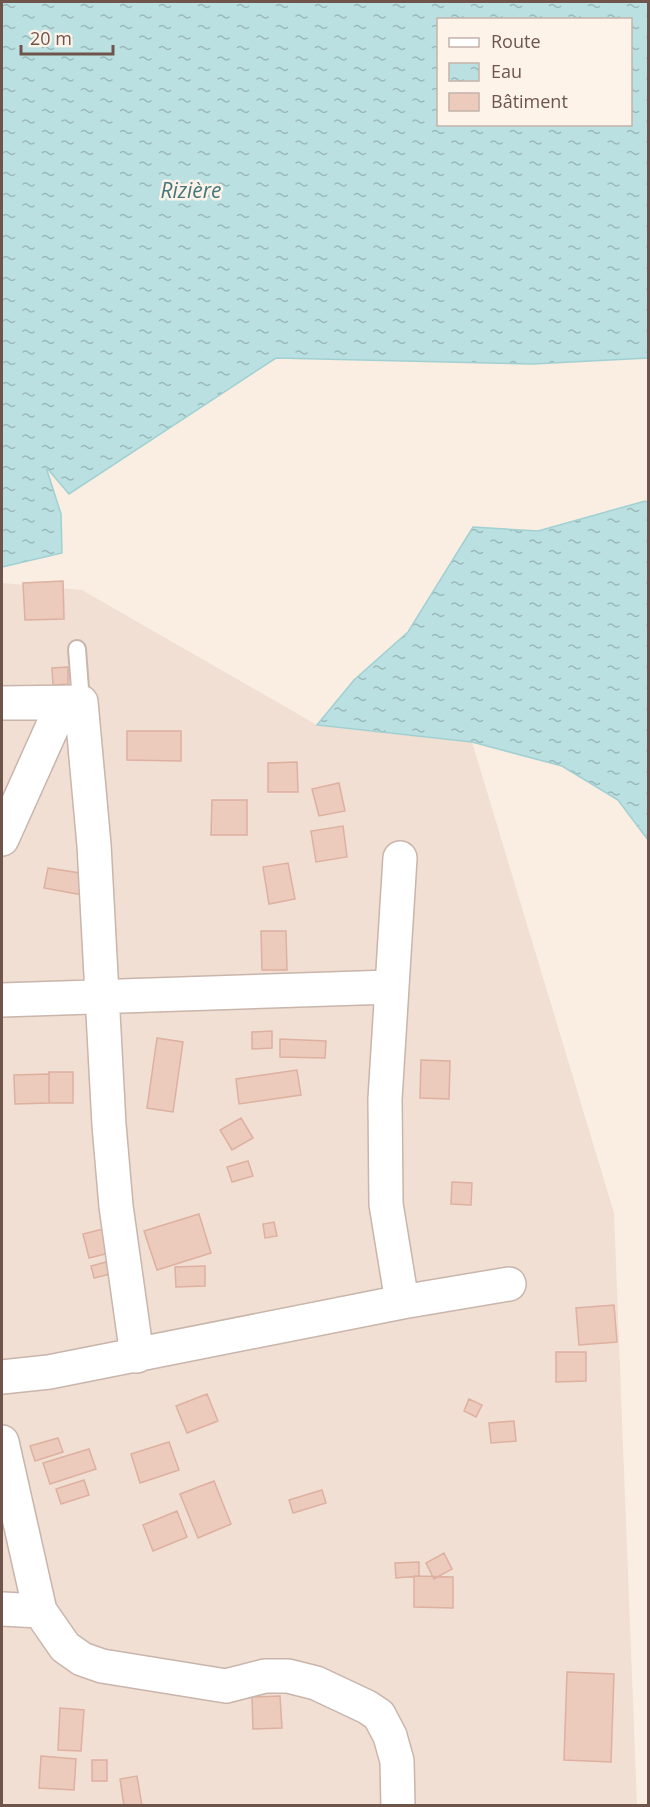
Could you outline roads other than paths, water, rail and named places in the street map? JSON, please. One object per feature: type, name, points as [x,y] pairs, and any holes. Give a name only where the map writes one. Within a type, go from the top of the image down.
[{"type":"street","points":[[2,703],[72,703]]},
{"type":"street","points":[[2,838],[72,703]]},
{"type":"street","points":[[72,703],[104,997],[109,1125],[115,1194],[137,1356]]},
{"type":"street","points":[[400,858],[390,987],[385,1099],[386,1204],[402,1302]]},
{"type":"street","points":[[2,1000],[390,987]]},
{"type":"street","points":[[2,1377],[49,1372],[137,1356],[402,1302],[509,1284]]},
{"type":"street","points":[[2,1442],[40,1611],[65,1647],[82,1659],[102,1666],[226,1686],[265,1676],[288,1676],[316,1683],[367,1707],[379,1715],[390,1736],[397,1761],[398,1806]]},
{"type":"street","points":[[2,1609],[40,1611]]},
{"type":"lane","points":[[72,703],[77,649]]},
{"type":"water","name":"Rizière","points":[[2,2],[648,2],[648,358],[533,364],[276,358],[69,494],[46,467],[61,514],[62,553],[2,567]]},
{"type":"water","points":[[645,501],[648,503],[648,840],[618,800],[562,766],[472,742],[317,725],[354,680],[408,632],[473,527],[538,531]]}]
